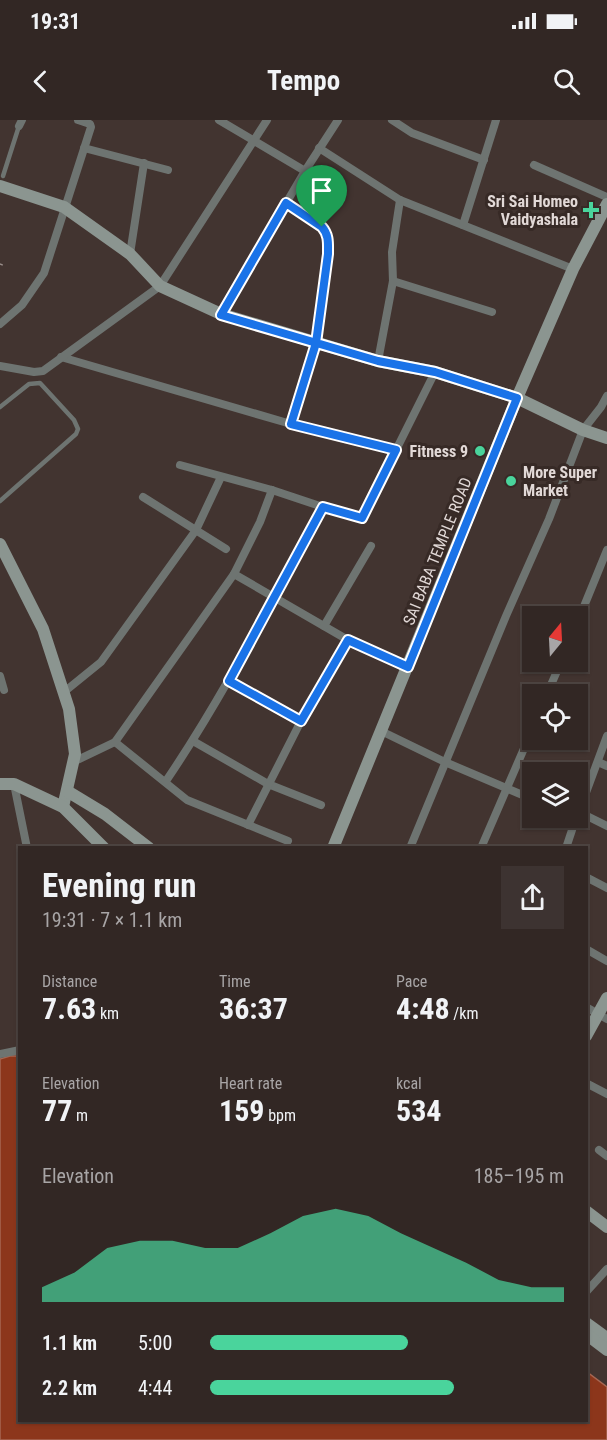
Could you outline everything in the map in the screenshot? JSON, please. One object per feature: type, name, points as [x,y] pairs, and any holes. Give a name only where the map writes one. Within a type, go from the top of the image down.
[{"type":"street","points":[[0,324],[22,305],[44,273],[91,125],[78,120]]},
{"type":"street","points":[[219,120],[305,171]]},
{"type":"street","points":[[0,366],[34,372],[53,366],[61,357],[160,286],[267,120]]},
{"type":"street","points":[[221,315],[305,171],[338,120]]},
{"type":"street","points":[[392,120],[412,133],[484,160]]},
{"type":"street","points":[[463,225],[496,120]]},
{"type":"street","points":[[84,148],[168,170]]},
{"type":"street","points":[[319,148],[400,200],[573,268]]},
{"type":"street","points":[[130,254],[144,163]]},
{"type":"street","points":[[534,165],[607,197]]},
{"type":"street","points":[[2,181],[64,207],[130,254],[160,286],[221,315],[378,361],[435,372],[517,398],[583,430],[607,438]]},
{"type":"street","points":[[378,361],[393,281],[392,252],[400,200]]},
{"type":"street","points":[[286,203],[322,227],[328,239],[316,343],[291,424]]},
{"type":"street","name":"SAI BABA TEMPLE ROAD","points":[[334,846],[517,398],[573,268],[607,204]]},
{"type":"street","points":[[393,281],[492,312]]},
{"type":"street","points":[[61,357],[291,424],[396,450]]},
{"type":"street","points":[[180,465],[362,518],[435,372]]},
{"type":"street","points":[[411,846],[506,616],[549,519],[583,430],[607,396]]},
{"type":"street","points":[[64,692],[101,662],[196,530],[221,477]]},
{"type":"street","points":[[73,762],[115,742],[234,574],[260,522],[272,490]]},
{"type":"street","points":[[144,497],[226,549]]},
{"type":"street","points":[[166,781],[229,681],[323,507]]},
{"type":"street","points":[[0,544],[43,629],[64,692],[74,740],[73,762],[63,807]]},
{"type":"street","points":[[324,626],[371,546]]},
{"type":"street","points":[[584,606],[607,550]]},
{"type":"street","points":[[234,574],[348,640],[408,667]]},
{"type":"street","points":[[248,825],[301,721],[348,640]]},
{"type":"street","points":[[0,676],[4,690]]},
{"type":"street","points":[[229,681],[301,721]]},
{"type":"street","points":[[381,731],[522,795]]},
{"type":"street","points":[[588,785],[607,736]]},
{"type":"street","points":[[193,741],[268,784],[321,805]]},
{"type":"street","points":[[115,742],[187,800],[288,841]]},
{"type":"street","points":[[482,846],[524,750]]},
{"type":"street","points":[[598,762],[607,766]]},
{"type":"street","points":[[0,784],[14,784],[63,807],[102,846]]},
{"type":"street","points":[[14,784],[27,846]]},
{"type":"street","points":[[67,791],[105,814],[147,846]]},
{"type":"street","points":[[588,820],[607,826]]},
{"type":"street","points":[[567,846],[572,828]]},
{"type":"street","points":[[588,879],[607,888]]},
{"type":"street","points":[[588,950],[607,961]]},
{"type":"street","points":[[588,1034],[603,1017],[607,998]]},
{"type":"street","points":[[588,1008],[603,1017]]},
{"type":"street","points":[[0,1054],[18,1050]]},
{"type":"street","points":[[588,1084],[607,1094]]},
{"type":"street","points":[[599,1150],[607,1156]]},
{"type":"street","points":[[588,1212],[607,1227]]},
{"type":"street","points":[[588,1290],[607,1269]]},
{"type":"street","points":[[588,1329],[607,1338]]},
{"type":"street","points":[[588,1329],[607,1350]]},
{"type":"lane","points":[[2,181],[21,123]]},
{"type":"lane","points":[[0,407],[29,384],[40,383],[74,420],[78,429],[76,434],[0,501]]},
{"type":"path","points":[[0,264],[5,266]]},
{"type":"shaded area","points":[[18,1056],[18,1422],[588,1422],[588,1373],[607,1387],[607,1440],[0,1440],[0,1059]]},
{"type":"place","name":"Sri Sai Homeo Vaidyashala","points":[[591,210]]},
{"type":"place","name":"Fitness 9","points":[[480,451]]},
{"type":"place","name":"More Super Market","points":[[511,481]]},
{"type":"route","points":[[322,227],[286,203],[221,315],[316,343],[378,361],[435,372],[517,398],[408,667],[348,640],[301,721],[229,681],[323,507],[362,518],[396,450],[291,424],[316,343],[328,254],[328,239],[322,227]]}]
